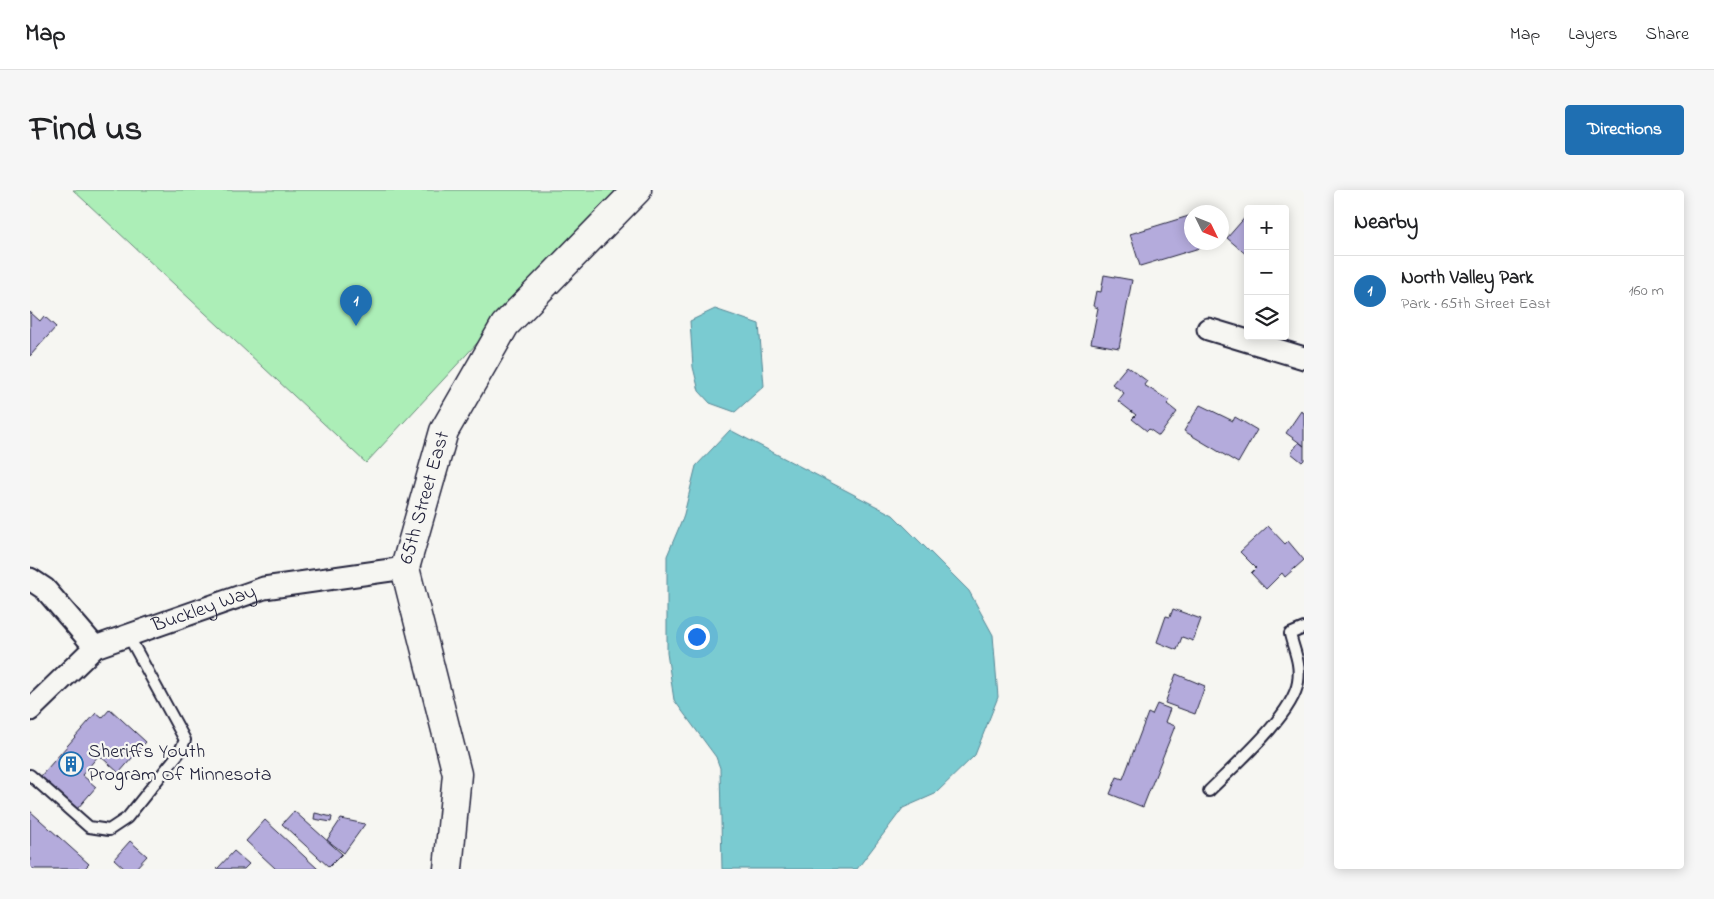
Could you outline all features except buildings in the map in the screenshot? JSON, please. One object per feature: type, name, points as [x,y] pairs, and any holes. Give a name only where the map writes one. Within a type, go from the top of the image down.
[{"type":"street","name":"65th Street East","points":[[448,869],[457,774],[405,568],[444,431],[505,325],[637,190]]},
{"type":"street","points":[[1208,329],[1304,358]]},
{"type":"street","name":"Buckley Way","points":[[30,710],[94,647],[264,588],[405,568]]},
{"type":"street","points":[[30,579],[45,589],[94,647]]},
{"type":"lane","points":[[1209,791],[1278,720],[1291,702],[1298,684],[1299,673],[1297,655],[1290,634],[1304,628]]},
{"type":"lane","points":[[30,775],[89,827],[109,830],[127,818],[179,753],[186,740],[128,635]]},
{"type":"green space","points":[[73,190],[619,190],[366,463]]},
{"type":"water","points":[[715,309],[759,324],[764,386],[735,412],[710,403],[699,391],[693,367],[690,321]]},
{"type":"water","points":[[730,430],[893,515],[969,591],[993,635],[998,697],[975,755],[935,794],[903,808],[857,869],[722,869],[720,768],[716,757],[674,700],[667,653],[667,556],[683,518],[696,466]]},
{"type":"place","name":"North Valley Park","points":[[356,326]]},
{"type":"place","name":"Sheriffs Youth Program Of Minnesota","points":[[71,764]]}]
